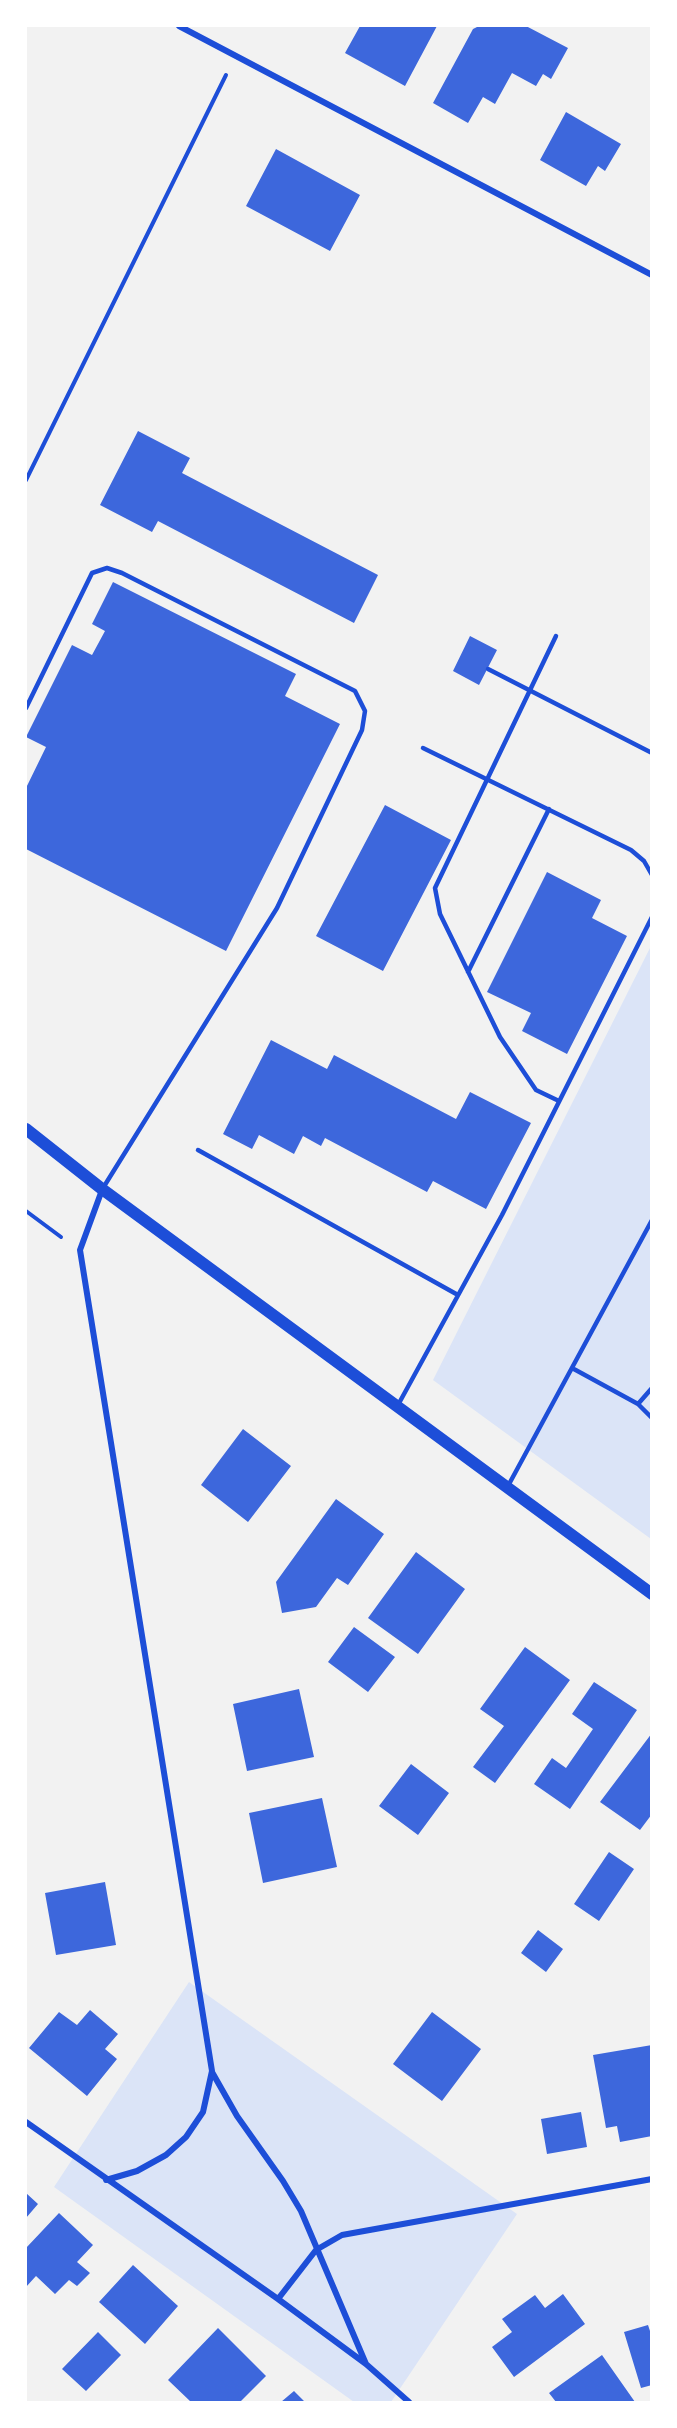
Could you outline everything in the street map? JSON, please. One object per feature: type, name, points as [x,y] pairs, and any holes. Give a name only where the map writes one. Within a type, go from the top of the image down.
[{"type":"main road","points":[[26,1130],[102,1189],[508,1486],[651,1594]]},
{"type":"street","points":[[179,26],[651,275]]},
{"type":"street","points":[[102,1189],[81,1250],[212,2071],[237,2116],[283,2181],[301,2211],[366,2364]]},
{"type":"street","points":[[106,2180],[137,2171],[166,2155],[186,2137],[203,2112],[212,2071]]},
{"type":"street","points":[[26,2122],[366,2364],[409,2403]]},
{"type":"street","points":[[278,2300],[316,2250],[342,2235],[651,2179]]},
{"type":"lane","points":[[26,708],[92,573],[107,568],[122,573],[355,692],[365,711],[362,729],[277,908],[153,1111],[102,1189]]},
{"type":"lane","points":[[556,636],[435,888],[440,914],[500,1037],[536,1090],[559,1101]]},
{"type":"lane","points":[[488,669],[651,753]]},
{"type":"lane","points":[[423,748],[631,850],[644,861],[651,875]]},
{"type":"lane","points":[[468,972],[549,809]]},
{"type":"lane","points":[[398,1405],[559,1101],[651,917]]},
{"type":"lane","points":[[198,1150],[458,1295]]},
{"type":"lane","points":[[508,1486],[651,1220]]},
{"type":"lane","points":[[572,1368],[638,1404],[651,1418]]},
{"type":"lane","points":[[638,1404],[651,1388]]},
{"type":"path","points":[[26,480],[235,55]]},
{"type":"path","points":[[26,1211],[81,1250]]},
{"type":"shaded area","points":[[651,946],[651,1539],[433,1380]]},
{"type":"shaded area","points":[[189,1982],[517,2214],[391,2402],[354,2402],[54,2187]]},
{"type":"building","points":[[360,26],[437,26],[405,86],[345,53]]},
{"type":"building","points":[[479,26],[526,26],[568,48],[551,79],[543,74],[536,86],[512,73],[495,104],[483,97],[468,123],[433,103],[473,29]]},
{"type":"building","points":[[566,112],[621,144],[605,171],[598,166],[586,186],[540,160]]},
{"type":"building","points":[[276,149],[360,195],[330,251],[246,206]]},
{"type":"building","points":[[138,431],[190,458],[182,473],[378,575],[354,623],[158,521],[152,532],[100,505]]},
{"type":"building","points":[[113,582],[296,674],[285,696],[340,724],[226,951],[26,849],[26,788],[46,747],[26,737],[72,645],[92,655],[105,631],[92,624]]},
{"type":"building","points":[[470,636],[497,650],[479,685],[453,671]]},
{"type":"building","points":[[385,805],[451,840],[383,971],[316,936]]},
{"type":"building","points":[[547,872],[601,900],[592,918],[627,936],[567,1054],[522,1031],[531,1013],[487,992]]},
{"type":"building","points":[[271,1040],[327,1069],[334,1055],[456,1119],[470,1092],[531,1123],[486,1209],[433,1181],[427,1192],[325,1138],[321,1146],[303,1136],[294,1154],[259,1135],[252,1149],[223,1134]]},
{"type":"building","points":[[243,1429],[291,1466],[248,1522],[201,1485]]},
{"type":"building","points":[[336,1499],[384,1534],[348,1585],[337,1578],[316,1607],[282,1613],[276,1582]]},
{"type":"building","points":[[416,1552],[465,1589],[418,1654],[368,1618]]},
{"type":"building","points":[[354,1627],[395,1657],[368,1692],[328,1662]]},
{"type":"building","points":[[525,1647],[570,1680],[495,1783],[473,1767],[504,1726],[480,1709]]},
{"type":"building","points":[[594,1682],[637,1710],[570,1809],[534,1784],[552,1758],[566,1768],[593,1729],[572,1714]]},
{"type":"building","points":[[299,1689],[314,1757],[247,1771],[233,1704]]},
{"type":"building","points":[[652,1733],[652,1814],[640,1830],[600,1802]]},
{"type":"building","points":[[411,1764],[449,1793],[418,1835],[379,1806]]},
{"type":"building","points":[[322,1798],[337,1867],[263,1883],[249,1813]]},
{"type":"building","points":[[609,1852],[634,1869],[599,1921],[574,1904]]},
{"type":"building","points":[[105,1882],[116,1945],[56,1955],[45,1893]]},
{"type":"building","points":[[538,1930],[563,1949],[546,1972],[521,1953]]},
{"type":"building","points":[[90,2010],[118,2034],[105,2049],[117,2059],[87,2096],[29,2048],[59,2012],[77,2025]]},
{"type":"building","points":[[432,2012],[481,2049],[442,2101],[393,2064]]},
{"type":"building","points":[[652,2045],[652,2136],[620,2142],[617,2126],[606,2128],[593,2055]]},
{"type":"building","points":[[581,2112],[587,2147],[547,2154],[541,2119]]},
{"type":"building","points":[[26,2193],[38,2204],[26,2218]]},
{"type":"building","points":[[59,2213],[93,2245],[77,2262],[90,2273],[77,2286],[69,2280],[55,2294],[36,2276],[26,2287],[26,2248]]},
{"type":"building","points":[[133,2265],[178,2306],[145,2344],[99,2302]]},
{"type":"building","points":[[563,2294],[585,2324],[514,2377],[492,2347],[512,2332],[502,2319],[535,2295],[545,2308]]},
{"type":"building","points":[[648,2325],[652,2337],[652,2385],[641,2388],[624,2332]]},
{"type":"building","points":[[218,2328],[266,2376],[240,2402],[191,2402],[168,2380]]},
{"type":"building","points":[[98,2332],[121,2355],[86,2391],[62,2369]]},
{"type":"building","points":[[602,2355],[635,2402],[556,2402],[549,2393]]},
{"type":"building","points":[[294,2391],[305,2402],[281,2402]]}]
